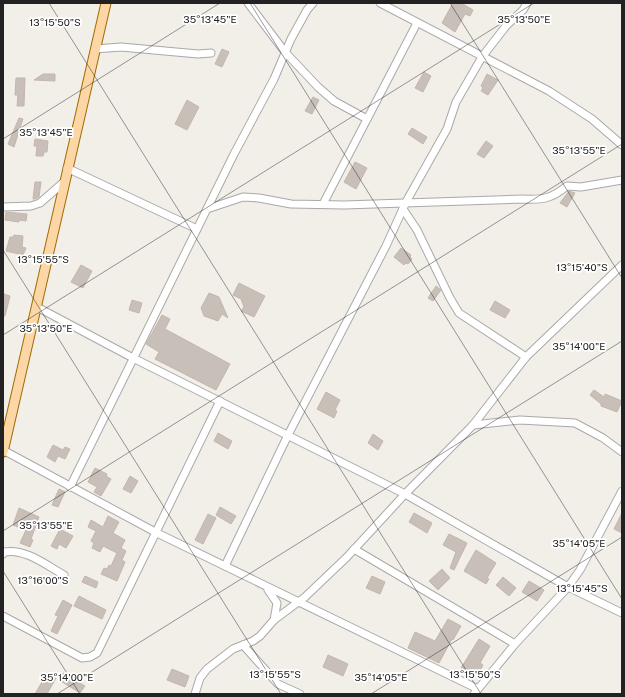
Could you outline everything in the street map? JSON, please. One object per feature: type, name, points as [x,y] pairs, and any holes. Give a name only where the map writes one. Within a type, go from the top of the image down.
[{"type":"main road","points":[[3,451],[106,3]]},
{"type":"street","points":[[248,3],[285,52],[318,87],[334,101],[367,119]]},
{"type":"street","points":[[70,487],[207,209],[274,79],[300,21],[313,3]]},
{"type":"street","points":[[380,3],[549,91],[592,119],[622,144]]},
{"type":"street","points":[[225,566],[288,435],[386,246],[404,206],[447,129],[456,102],[482,57],[506,26],[527,3]]},
{"type":"street","points":[[323,204],[417,23]]},
{"type":"street","points":[[96,49],[121,47],[198,54],[211,53]]},
{"type":"street","points":[[68,168],[197,229]]},
{"type":"street","points":[[207,209],[243,197],[259,198],[291,204],[323,204],[344,206],[404,206],[544,200],[558,194],[567,186],[581,187],[622,180]]},
{"type":"street","points":[[3,207],[31,206],[40,203],[64,182]]},
{"type":"street","points":[[404,206],[459,313],[526,357]]},
{"type":"street","points":[[195,694],[200,678],[207,670],[233,649],[243,646],[260,636],[274,620],[298,602],[354,549],[472,425],[526,357],[622,265]]},
{"type":"street","points":[[37,307],[133,358],[405,494],[568,587],[622,613]]},
{"type":"street","points":[[3,616],[82,658],[90,657],[97,653],[220,401]]},
{"type":"street","points":[[472,425],[520,420],[576,423],[603,438],[622,452]]},
{"type":"street","points":[[3,451],[156,533],[476,691],[515,644],[568,587],[580,570],[622,491]]},
{"type":"street","points":[[354,549],[515,644]]},
{"type":"street","points":[[3,554],[4,552],[15,550],[64,575]]},
{"type":"street","points":[[266,588],[274,595],[277,603],[274,620]]},
{"type":"street","points":[[243,646],[278,684],[300,694]]},
{"type":"building","points":[[453,3],[461,3],[473,10],[470,16],[465,14],[455,32],[442,23]]},
{"type":"building","points":[[222,49],[229,52],[222,67],[215,64]]},
{"type":"building","points":[[424,72],[431,76],[423,92],[415,88]]},
{"type":"building","points":[[43,74],[55,74],[55,81],[34,80]]},
{"type":"building","points":[[487,74],[498,80],[488,95],[481,91],[483,88],[481,86]]},
{"type":"building","points":[[16,78],[25,78],[24,106],[17,106],[18,95],[15,95]]},
{"type":"building","points":[[313,97],[319,100],[312,114],[305,111]]},
{"type":"building","points":[[187,100],[199,107],[187,130],[175,124]]},
{"type":"building","points":[[19,118],[23,119],[14,147],[8,144]]},
{"type":"building","points":[[412,128],[427,137],[423,144],[408,134]]},
{"type":"building","points":[[35,139],[48,141],[47,152],[44,152],[43,156],[36,156],[37,146],[34,146]]},
{"type":"building","points":[[486,141],[493,146],[484,158],[477,154]]},
{"type":"building","points":[[355,162],[367,168],[356,189],[344,182]]},
{"type":"building","points":[[35,182],[41,182],[39,197],[33,199]]},
{"type":"building","points":[[569,191],[575,193],[567,207],[560,203]]},
{"type":"building","points":[[6,212],[27,214],[26,221],[19,220],[19,222],[5,220]]},
{"type":"building","points":[[14,235],[23,236],[22,247],[26,248],[23,255],[6,251],[10,237],[13,237]]},
{"type":"building","points":[[401,248],[411,255],[410,257],[412,259],[408,264],[406,263],[404,265],[394,257]]},
{"type":"building","points":[[81,265],[92,271],[83,288],[71,282]]},
{"type":"building","points":[[239,283],[265,296],[254,317],[241,311],[244,307],[241,299],[233,295]]},
{"type":"building","points":[[436,286],[441,290],[433,301],[428,298]]},
{"type":"building","points":[[209,293],[219,297],[228,318],[222,314],[218,321],[204,316],[201,308]]},
{"type":"building","points":[[4,294],[10,296],[5,316],[3,316]]},
{"type":"building","points":[[132,300],[142,303],[139,313],[129,310]]},
{"type":"building","points":[[495,301],[510,310],[505,318],[490,310]]},
{"type":"building","points":[[162,315],[170,319],[165,329],[230,364],[216,390],[155,359],[159,352],[146,344]]},
{"type":"building","points":[[594,390],[604,397],[605,394],[622,401],[617,412],[601,406],[601,404],[590,395]]},
{"type":"building","points":[[326,392],[340,400],[335,410],[337,411],[334,418],[317,409]]},
{"type":"building","points":[[218,433],[232,441],[228,449],[214,441]]},
{"type":"building","points":[[373,434],[383,441],[378,450],[368,443]]},
{"type":"building","points":[[53,445],[63,450],[65,447],[70,449],[65,459],[58,456],[55,462],[47,457]]},
{"type":"building","points":[[95,468],[107,474],[106,476],[111,479],[101,496],[94,492],[97,487],[88,482]]},
{"type":"building","points":[[130,476],[138,481],[131,493],[123,489]]},
{"type":"building","points":[[59,489],[65,492],[58,507],[52,505]]},
{"type":"building","points":[[220,507],[236,516],[231,524],[216,515]]},
{"type":"building","points":[[19,508],[39,517],[31,539],[33,540],[30,547],[20,543],[26,530],[13,525]]},
{"type":"building","points":[[414,513],[432,523],[427,533],[409,522]]},
{"type":"building","points":[[622,513],[622,533],[614,529]]},
{"type":"building","points":[[208,514],[216,518],[203,544],[195,540]]},
{"type":"building","points":[[108,516],[119,522],[113,533],[125,540],[121,548],[126,551],[122,560],[125,562],[117,581],[101,574],[104,568],[107,569],[109,565],[111,566],[117,553],[103,546],[100,552],[92,548],[94,543],[91,541],[96,531],[88,527],[91,520],[103,527]]},
{"type":"building","points":[[60,529],[73,536],[66,548],[59,544],[57,549],[51,546]]},
{"type":"building","points":[[449,534],[467,543],[454,570],[450,568],[456,552],[443,545]]},
{"type":"building","points":[[476,550],[496,563],[487,578],[489,579],[486,584],[464,571]]},
{"type":"building","points":[[442,569],[450,578],[438,590],[429,581]]},
{"type":"building","points":[[85,576],[98,582],[96,588],[82,582]]},
{"type":"building","points":[[372,576],[385,582],[380,594],[366,588]]},
{"type":"building","points":[[503,577],[516,588],[509,596],[496,585]]},
{"type":"building","points":[[529,581],[544,590],[537,601],[522,592]]},
{"type":"building","points":[[79,596],[106,610],[102,619],[74,606]]},
{"type":"building","points":[[63,600],[72,605],[57,634],[51,631],[58,616],[55,615]]},
{"type":"building","points":[[448,619],[461,626],[439,663],[408,648],[415,632],[435,641]]},
{"type":"building","points":[[479,639],[490,646],[480,663],[483,665],[477,676],[461,668]]},
{"type":"building","points":[[328,655],[348,664],[343,676],[323,667]]},
{"type":"building","points":[[172,669],[189,676],[185,687],[167,680]]},
{"type":"building","points":[[47,673],[56,678],[47,694],[35,694]]},
{"type":"building","points":[[63,673],[85,686],[80,693],[59,680]]}]
